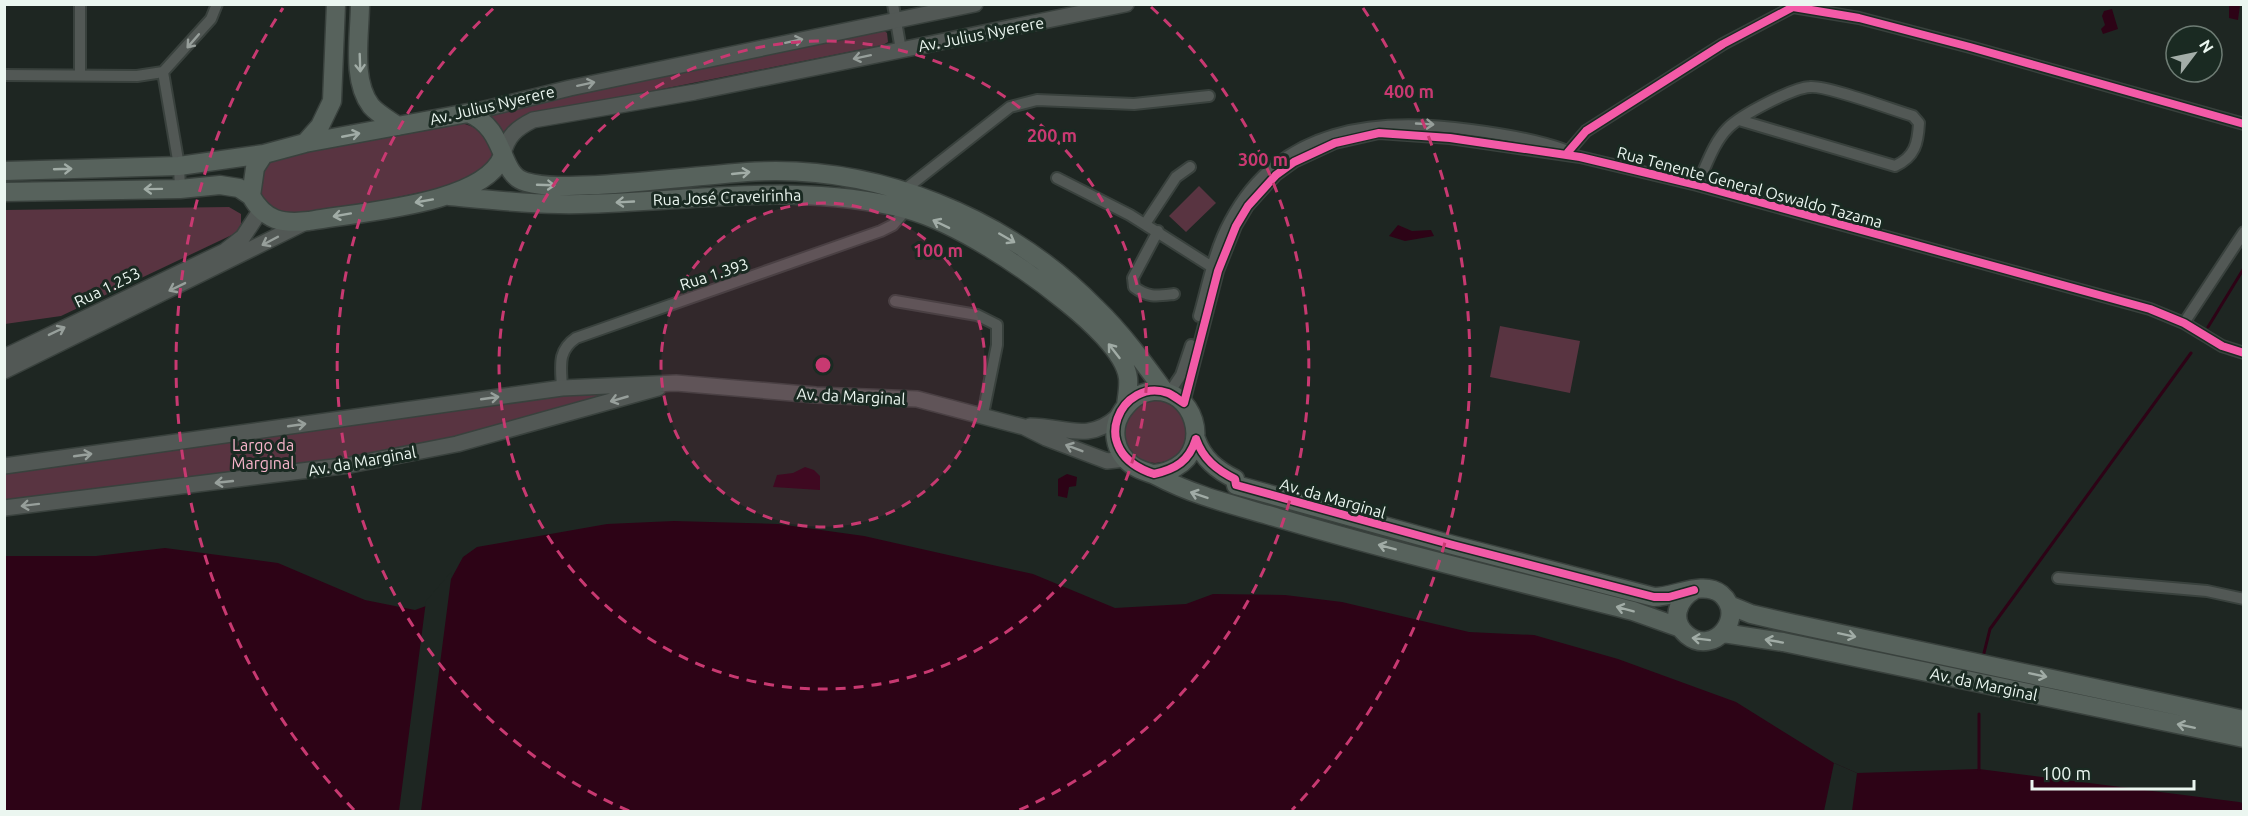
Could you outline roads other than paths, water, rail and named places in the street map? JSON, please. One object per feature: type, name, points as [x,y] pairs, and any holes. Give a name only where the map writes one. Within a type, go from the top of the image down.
[{"type":"main road","points":[[305,143],[327,114],[332,101],[335,72],[336,4]]},
{"type":"main road","points":[[360,4],[360,81],[372,108],[398,126]]},
{"type":"main road","name":"Av. Julius Nyerere","points":[[4,171],[179,166],[264,154],[305,143],[468,113],[570,88],[975,4]]},
{"type":"main road","name":"Av. Julius Nyerere","points":[[503,155],[508,138],[519,127],[533,120],[695,92],[1126,4]]},
{"type":"main road","name":"Rua José Craveirinha","points":[[468,113],[489,125],[503,155],[522,182],[535,184],[646,183],[748,172],[799,171],[851,178],[903,191],[966,216],[1013,241],[1056,272],[1096,307],[1172,396]]},
{"type":"main road","points":[[255,203],[255,168],[264,154]]},
{"type":"main road","points":[[4,192],[231,186],[276,221],[309,220],[449,196],[488,177],[503,155]]},
{"type":"main road","name":"Rua José Craveirinha","points":[[449,196],[579,204],[798,193],[842,197],[907,209],[939,222],[1013,263],[1091,323],[1124,365],[1128,377],[1122,411]]},
{"type":"main road","name":"Rua 1.253","points":[[4,357],[225,251],[243,237],[255,203]]},
{"type":"main road","points":[[4,371],[309,220]]},
{"type":"main road","name":"Av. da Marginal","points":[[4,508],[350,465],[457,444],[676,383]]},
{"type":"main road","name":"Av. da Marginal","points":[[4,466],[562,388],[676,383],[816,395],[917,399],[1024,426],[1046,438],[1107,461],[1125,459],[1133,466],[1154,474],[1181,489],[1211,500],[1633,611],[1681,628],[1686,634],[1701,641],[1709,641],[1723,633],[1783,642],[2244,738]]},
{"type":"main road","points":[[1024,426],[1042,426],[1075,433],[1102,428],[1134,397],[1144,393],[1172,396]]},
{"type":"main road","name":"Av. da Marginal","points":[[1172,396],[1194,419],[1196,439],[1202,453],[1217,470],[1235,479],[1236,485],[1452,545],[1654,597],[1669,597],[1694,590],[1712,589],[1725,598],[1729,605],[1751,614],[2244,720]]},
{"type":"main road","points":[[1122,411],[1115,439],[1125,459]]},
{"type":"main road","points":[[1154,474],[1176,467],[1185,460],[1196,439]]},
{"type":"main road","points":[[1681,628],[1677,619],[1680,601],[1694,590]]},
{"type":"main road","points":[[1723,633],[1730,620],[1729,605]]},
{"type":"street","points":[[80,4],[80,75]]},
{"type":"street","points":[[4,75],[137,76],[163,72],[212,19],[217,4]]},
{"type":"street","points":[[893,4],[901,50]]},
{"type":"street","points":[[1568,152],[1586,131],[1723,44],[1793,7],[1859,18],[2244,124]]},
{"type":"street","points":[[163,72],[179,166],[180,189]]},
{"type":"street","points":[[1697,185],[1727,129],[1738,120],[1784,96],[1812,86],[1913,116],[1919,123],[1915,150],[1906,161],[1895,166],[1738,120]]},
{"type":"street","points":[[903,191],[1010,107],[1022,102],[1036,100],[1134,104],[1209,96]]},
{"type":"street","name":"Rua Tenente General Oswaldo Tazama","points":[[1172,396],[1184,368],[1212,267],[1230,220],[1259,182],[1291,155],[1332,135],[1379,124],[1431,124],[1519,138],[1580,157]]},
{"type":"street","name":"Rua Tenente General Oswaldo Tazama","points":[[1172,396],[1236,226],[1255,198],[1294,162],[1335,143],[1379,133],[1450,138],[1580,157],[1697,185],[2118,299],[2184,323],[2222,346],[2244,353]]},
{"type":"street","points":[[1145,224],[1176,177],[1190,167]]},
{"type":"street","points":[[1057,178],[1158,231],[1212,267]]},
{"type":"street","name":"Rua 1.393","points":[[562,388],[561,355],[567,344],[576,338],[880,231],[892,225],[907,209]]},
{"type":"street","points":[[1158,231],[1133,278],[1134,287],[1144,295],[1153,297],[1174,294]]},
{"type":"street","points":[[2184,323],[2244,232]]},
{"type":"street","points":[[895,301],[976,315],[997,325],[997,345],[983,414]]},
{"type":"street","points":[[2058,578],[2207,591],[2244,599]]},
{"type":"waterway","points":[[2208,327],[2244,268]]},
{"type":"waterway","points":[[1983,657],[1990,629],[2191,353]]},
{"type":"waterway","points":[[1979,714],[1979,769]]},
{"type":"park label","name":"Largo da Marginal","points":[[263,454]]}]
